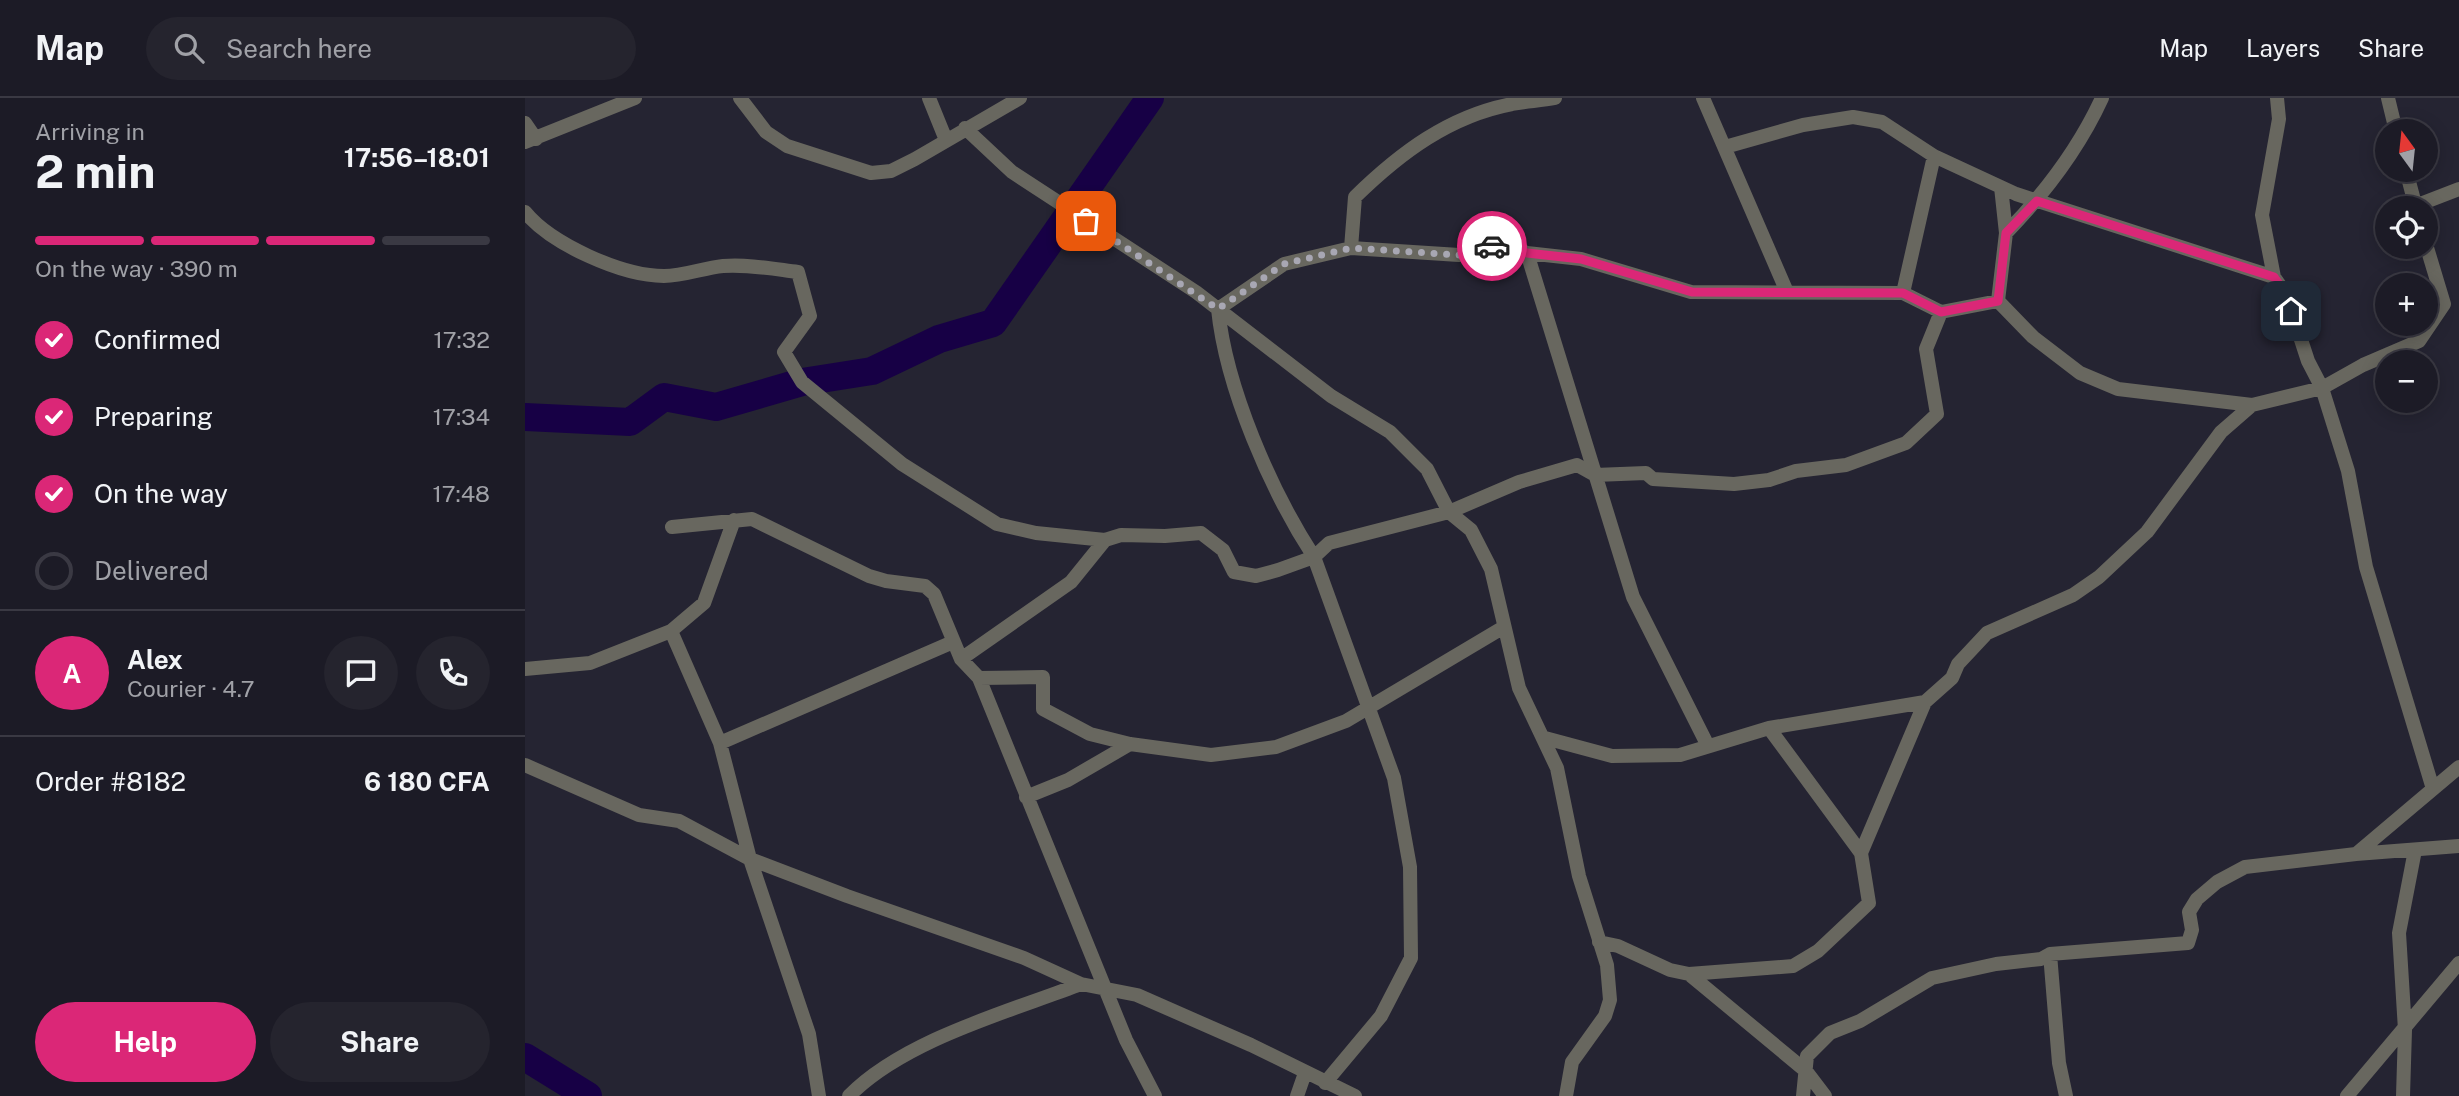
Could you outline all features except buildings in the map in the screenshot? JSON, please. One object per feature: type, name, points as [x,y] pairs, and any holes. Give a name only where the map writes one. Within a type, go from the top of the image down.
[{"type":"street","points":[[525,123],[530,141],[635,98]]},
{"type":"street","points":[[740,98],[766,132],[787,146],[871,173],[891,171],[1020,98]]},
{"type":"street","points":[[929,98],[946,140]]},
{"type":"street","points":[[1351,248],[1355,197],[1388,165],[1438,131],[1509,101],[1555,98]]},
{"type":"street","points":[[1703,98],[1787,292]]},
{"type":"street","points":[[2006,233],[2037,201],[2094,116],[2102,98]]},
{"type":"street","points":[[2277,98],[2279,119],[2262,215],[2274,277],[2286,294],[2308,361],[2322,388],[2348,471],[2366,567],[2433,789]]},
{"type":"street","points":[[2388,98],[2393,119]]},
{"type":"street","points":[[1725,147],[1803,125],[1853,117],[1882,122],[1934,156],[2001,187],[2274,277]]},
{"type":"street","points":[[965,128],[1012,172],[1218,309],[1331,396],[1390,432],[1411,450],[1427,469],[1449,512],[1471,530],[1491,569],[1519,688],[1557,768],[1579,876],[1607,965],[1610,1000],[1605,1016],[1572,1062],[1566,1096]]},
{"type":"street","points":[[1903,293],[1934,156]]},
{"type":"street","points":[[1998,301],[2006,233],[2001,187]]},
{"type":"street","points":[[2438,198],[2459,189]]},
{"type":"street","points":[[525,212],[535,225],[586,255],[642,275],[665,276],[723,267],[798,272],[810,316],[784,352],[802,382],[902,464],[997,524],[1036,533],[1105,540],[1121,535],[1201,533],[1223,550],[1234,572],[1256,576],[1314,557],[1329,543],[1449,512],[1559,469],[1577,465],[1595,475],[1646,473],[1653,479],[1734,484],[1769,480],[1795,471],[1846,466],[1906,443],[1937,414],[1926,349],[1941,312]]},
{"type":"street","points":[[1218,309],[1284,264],[1351,248],[1459,255],[1502,243],[1527,253],[1581,259],[1692,292],[1903,293],[1941,312],[1998,301]]},
{"type":"street","points":[[1527,253],[1633,597],[1708,746]]},
{"type":"street","points":[[1998,301],[2033,338],[2080,373],[2118,389],[2252,405],[2322,388],[2363,365],[2419,341],[2444,304],[2430,259]]},
{"type":"street","points":[[1218,309],[1222,348],[1250,429],[1299,534],[1314,557],[1394,778],[1410,867],[1411,958],[1381,1017],[1325,1083]]},
{"type":"street","points":[[1861,853],[1925,702],[1952,678],[1958,664],[1987,633],[2073,595],[2099,577],[2147,532],[2221,432],[2252,405]]},
{"type":"street","points":[[673,527],[752,519],[869,576],[925,586],[934,594],[961,659],[979,678],[1106,990],[1155,1096]]},
{"type":"street","points":[[525,669],[590,663],[671,631],[704,603],[734,520]]},
{"type":"street","points":[[961,659],[1071,582],[1105,540]]},
{"type":"street","points":[[979,678],[1043,677],[1042,709],[1090,734],[1130,744],[1211,755],[1276,747],[1346,721],[1504,627]]},
{"type":"street","points":[[671,631],[720,743],[750,859],[809,1034],[819,1096]]},
{"type":"street","points":[[720,743],[953,642]]},
{"type":"street","points":[[1545,738],[1612,756],[1679,755],[1769,728],[1925,702]]},
{"type":"street","points":[[1599,942],[1618,946],[1670,970],[1689,974],[1793,967],[1818,951],[1869,903],[1861,853],[1769,728]]},
{"type":"street","points":[[1026,797],[1068,780],[1130,744]]},
{"type":"street","points":[[525,765],[639,815],[679,821],[750,859],[1024,958],[1081,984],[1137,995],[1251,1045],[1355,1096]]},
{"type":"street","points":[[2356,854],[2459,767]]},
{"type":"street","points":[[1803,1096],[1807,1056],[1830,1032],[1860,1021],[1932,978],[1996,964],[2041,959],[2050,954],[2188,943],[2192,930],[2189,912],[2217,881],[2245,867],[2459,846]]},
{"type":"street","points":[[2403,1096],[2405,1030],[2399,933],[2415,850]]},
{"type":"street","points":[[2050,954],[2059,1063],[2066,1096]]},
{"type":"street","points":[[2347,1096],[2459,963]]},
{"type":"street","points":[[1689,974],[1806,1071],[1825,1096]]},
{"type":"street","points":[[849,1096],[894,1060],[925,1045],[1081,984]]},
{"type":"street","points":[[1297,1096],[1305,1073]]},
{"type":"waterway","points":[[525,417],[630,422],[664,397],[716,407],[802,382],[872,371],[939,339],[993,323],[1150,98]]},
{"type":"waterway","points":[[525,1057],[588,1096]]},
{"type":"way so far","points":[[1086,221],[1218,309],[1284,264],[1351,248],[1459,255],[1492,246]]},
{"type":"route","points":[[1492,246],[1502,243],[1527,253],[1581,259],[1692,292],[1903,293],[1941,312],[1998,301],[2006,233],[2037,201],[2274,277],[2286,294],[2291,311]]}]
